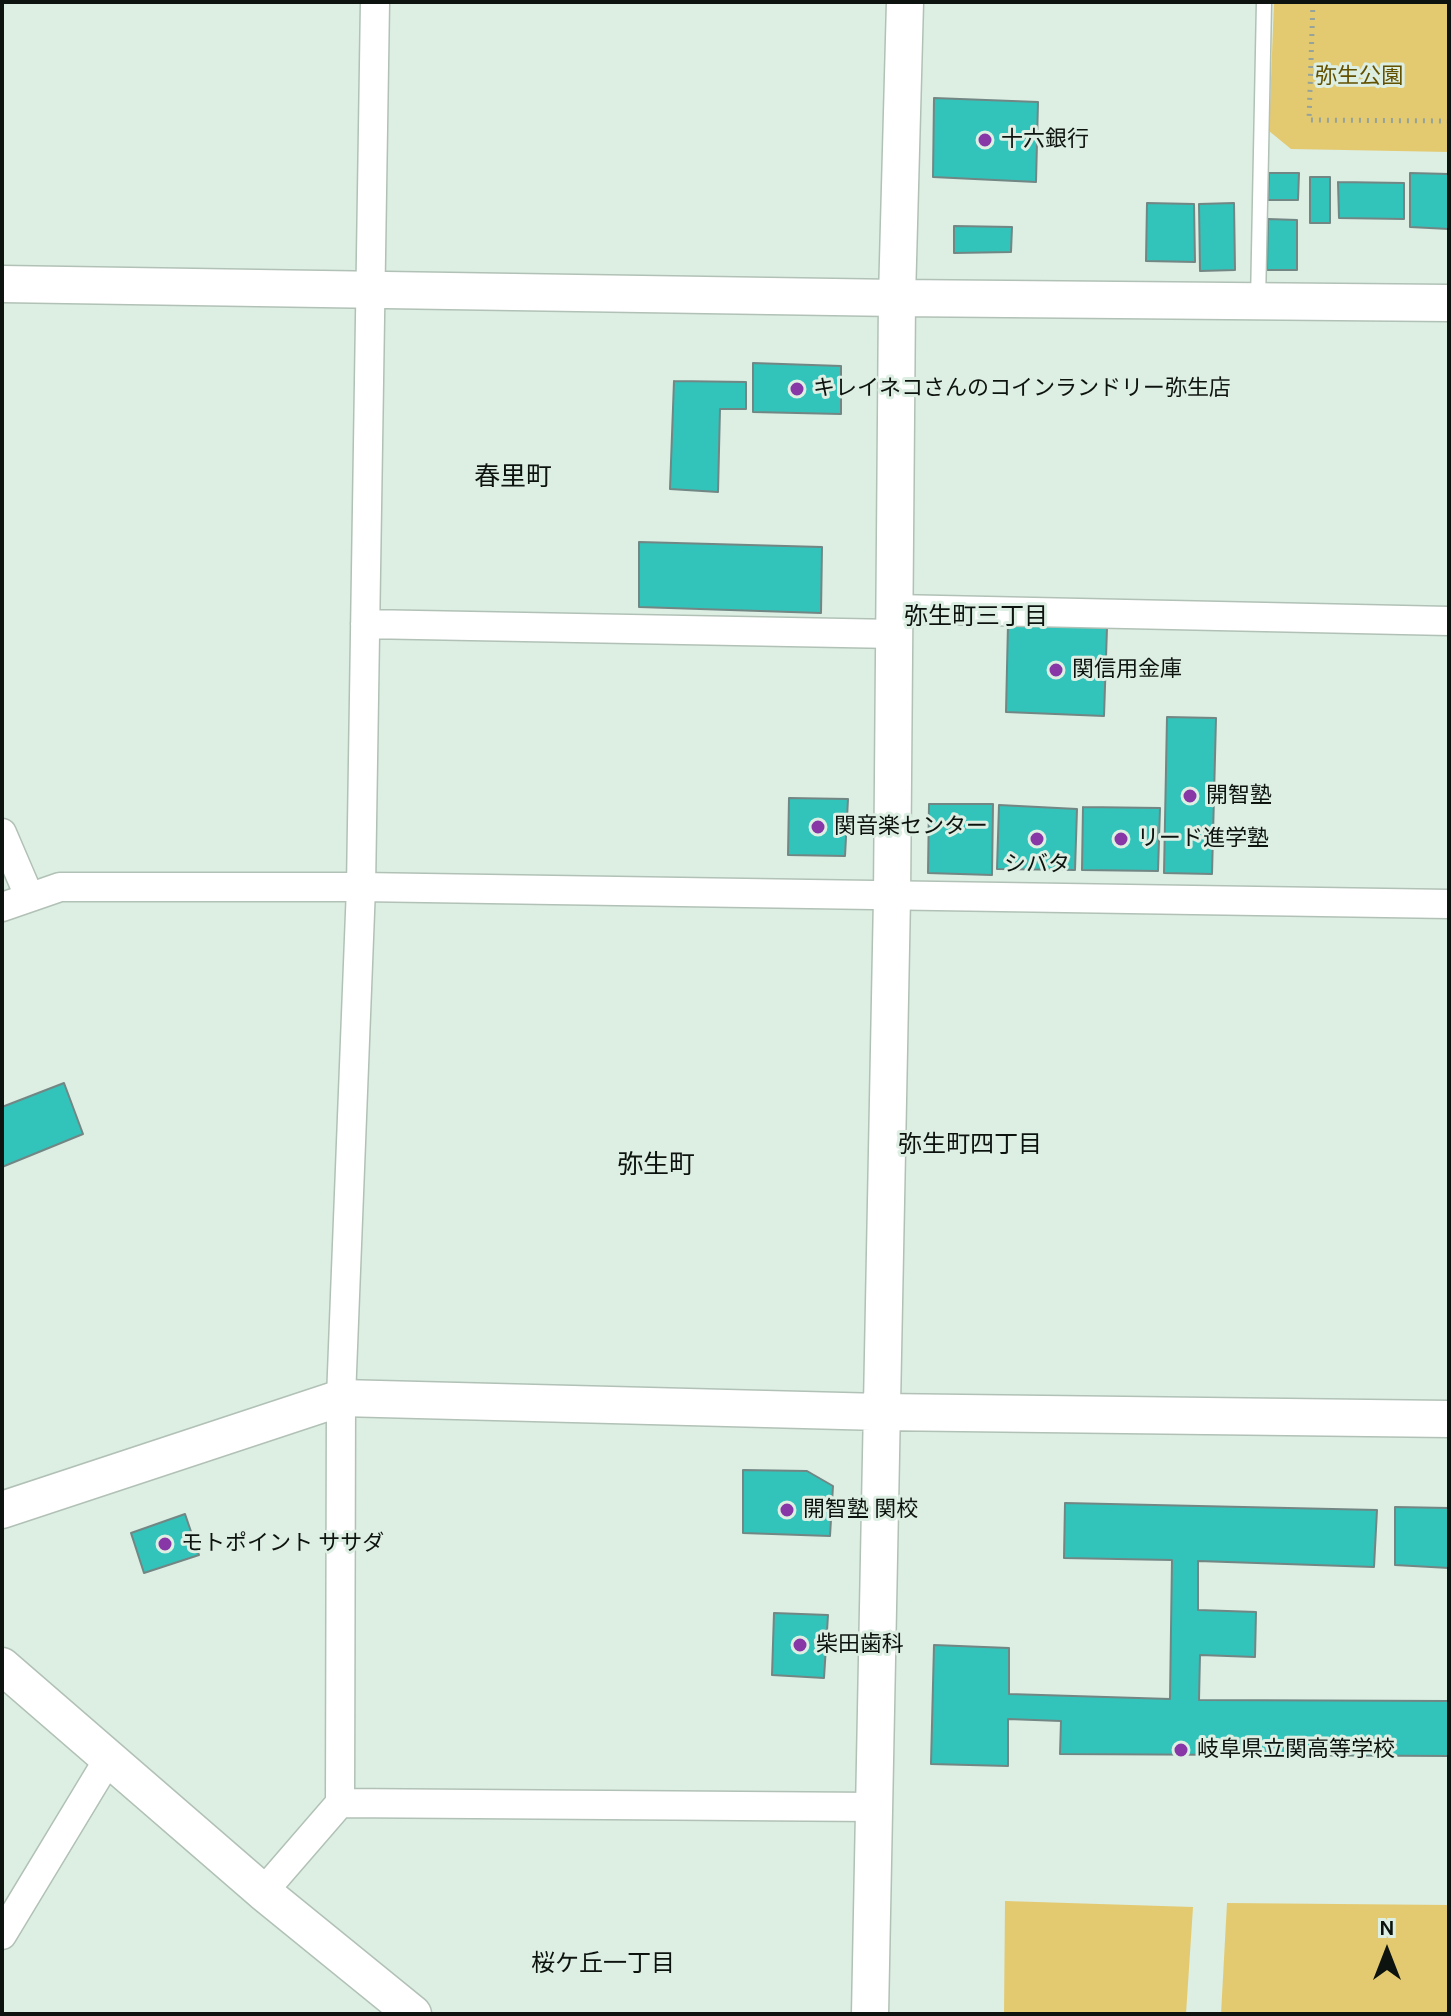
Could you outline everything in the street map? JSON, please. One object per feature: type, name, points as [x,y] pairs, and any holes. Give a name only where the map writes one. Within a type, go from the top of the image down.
[{"type":"street","points":[[263,1892],[340,1803],[341,1398],[361,887],[375,2]]},
{"type":"street","points":[[870,2014],[892,897],[897,298],[905,2]]},
{"type":"street","points":[[2,284],[1449,303]]},
{"type":"street","points":[[365,624],[1449,621]]},
{"type":"street","points":[[2,833],[29,896]]},
{"type":"street","points":[[2,907],[60,887],[361,887],[1449,904]]},
{"type":"street","points":[[2,1510],[341,1398],[881,1412],[1449,1419]]},
{"type":"street","points":[[6,1666],[263,1892],[413,2014]]},
{"type":"street","points":[[2,1935],[109,1758]]},
{"type":"street","points":[[340,1803],[874,1807]]},
{"type":"lane","points":[[1258,302],[1264,2]]},
{"type":"path","points":[[1313,2],[1309,120],[1449,121]]},
{"type":"green space","name":"弥生公園","points":[[1274,2],[1449,2],[1449,152],[1291,149],[1269,131]]},
{"type":"green space","points":[[1005,1901],[1193,1907],[1186,2014],[1004,2014]]},
{"type":"green space","points":[[1227,1903],[1449,1905],[1449,2014],[1221,2014]]},
{"type":"building","name":"十六銀行","points":[[934,98],[1038,102],[1036,182],[933,177]]},
{"type":"building","points":[[1269,173],[1299,173],[1298,200],[1268,200]]},
{"type":"building","points":[[1410,173],[1449,174],[1449,229],[1410,227]]},
{"type":"building","points":[[1310,177],[1330,177],[1330,223],[1310,223]]},
{"type":"building","points":[[1338,182],[1404,183],[1404,219],[1339,218]]},
{"type":"building","points":[[1147,203],[1194,204],[1195,262],[1146,261]]},
{"type":"building","points":[[1234,203],[1235,270],[1200,271],[1199,204]]},
{"type":"building","points":[[1268,219],[1297,220],[1297,270],[1267,270]]},
{"type":"building","points":[[954,226],[1012,227],[1011,252],[954,253]]},
{"type":"building","name":"キレイネコさんのコインランドリー弥生店","points":[[753,363],[841,366],[841,414],[753,412]]},
{"type":"building","points":[[674,381],[746,382],[746,409],[720,409],[718,492],[670,489]]},
{"type":"building","points":[[639,542],[822,547],[821,613],[639,607]]},
{"type":"building","name":"関信用金庫","points":[[1008,624],[1107,628],[1104,716],[1006,712]]},
{"type":"building","name":"開智塾","points":[[1167,717],[1216,718],[1212,874],[1164,873]]},
{"type":"building","name":"関音楽センター","points":[[789,798],[848,799],[845,856],[788,855]]},
{"type":"building","points":[[929,804],[993,804],[992,875],[928,873]]},
{"type":"building","name":"シバタ","points":[[999,805],[1077,809],[1075,870],[997,869]]},
{"type":"building","name":"リード進学塾","points":[[1083,807],[1160,808],[1158,871],[1082,870]]},
{"type":"building","points":[[64,1083],[83,1134],[2,1167],[2,1107]]},
{"type":"building","name":"開智塾 関校","points":[[743,1470],[807,1471],[833,1486],[830,1536],[743,1533]]},
{"type":"building","name":"岐阜県立関高等学校","points":[[1065,1503],[1377,1510],[1374,1567],[1198,1561],[1198,1610],[1256,1612],[1255,1657],[1200,1655],[1199,1700],[1449,1701],[1449,1756],[1060,1754],[1061,1721],[1008,1719],[1008,1766],[931,1764],[934,1645],[1009,1648],[1009,1694],[1170,1699],[1172,1560],[1064,1558]]},
{"type":"building","points":[[1395,1507],[1449,1508],[1449,1568],[1395,1565]]},
{"type":"building","name":"モトポイント ササダ","points":[[185,1514],[199,1555],[144,1573],[131,1533]]},
{"type":"building","name":"柴田歯科","points":[[774,1613],[828,1615],[824,1678],[772,1675]]},
{"type":"place","name":"十六銀行","points":[[985,140]]},
{"type":"place","name":"キレイネコさんのコインランドリー弥生店","points":[[797,389]]},
{"type":"place","name":"関信用金庫","points":[[1056,670]]},
{"type":"place","name":"開智塾","points":[[1190,796]]},
{"type":"place","name":"関音楽センター","points":[[818,827]]},
{"type":"place","name":"シバタ","points":[[1037,839]]},
{"type":"place","name":"リード進学塾","points":[[1121,839]]},
{"type":"place","name":"開智塾 関校","points":[[787,1510]]},
{"type":"place","name":"モトポイント ササダ","points":[[165,1544]]},
{"type":"place","name":"柴田歯科","points":[[800,1645]]},
{"type":"place","name":"岐阜県立関高等学校","points":[[1181,1750]]},
{"type":"district","name":"春里町","points":[[513,478]]},
{"type":"district","name":"弥生町三丁目","points":[[976,617]]},
{"type":"district","name":"弥生町四丁目","points":[[970,1145]]},
{"type":"district","name":"弥生町","points":[[656,1166]]},
{"type":"district","name":"桜ケ丘一丁目","points":[[603,1964]]}]
